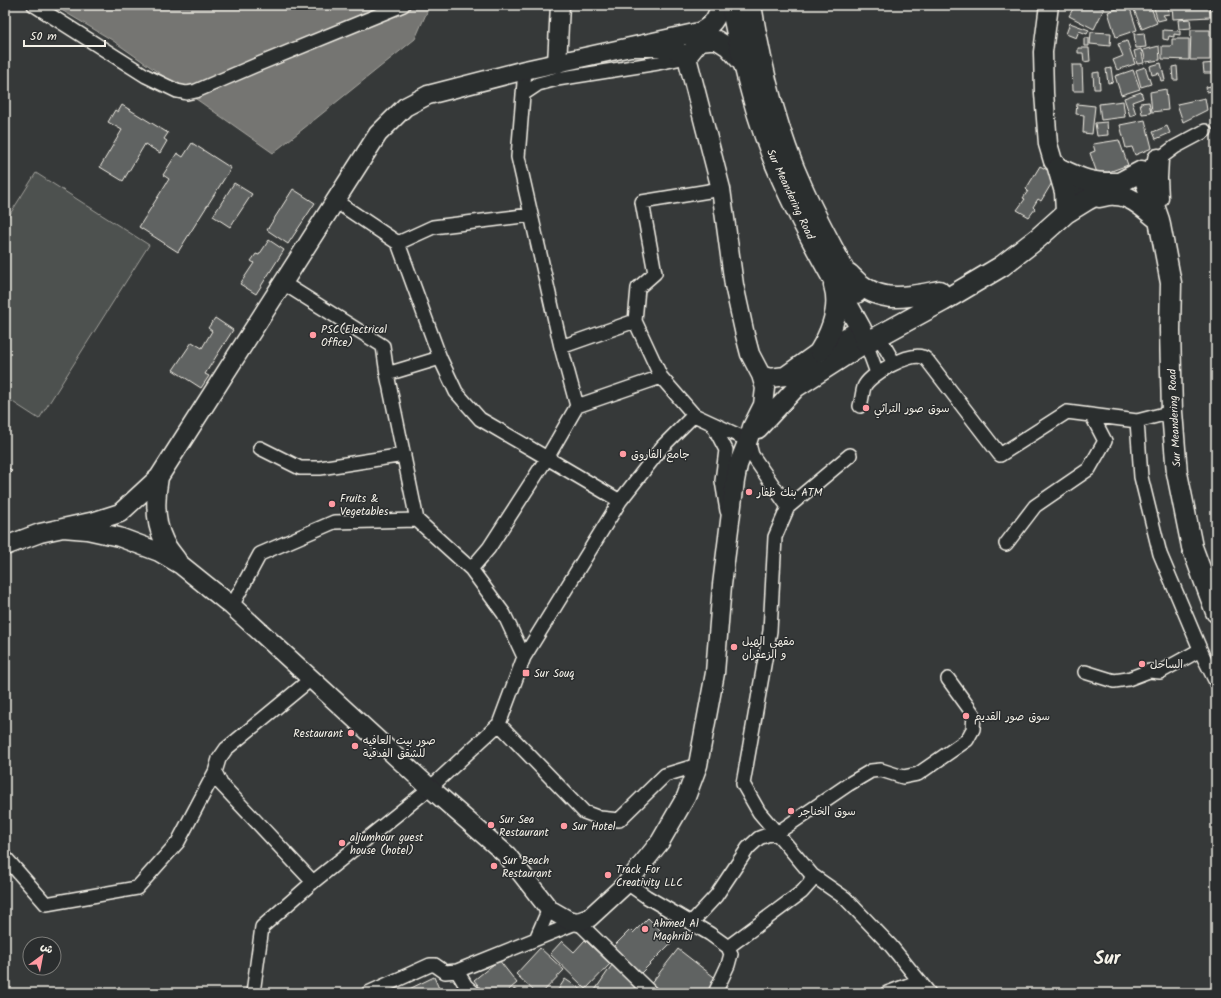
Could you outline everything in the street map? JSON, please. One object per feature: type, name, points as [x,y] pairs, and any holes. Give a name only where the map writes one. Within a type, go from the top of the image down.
[{"type":"main road","name":"Sur Meandering Road","points":[[731,5],[743,64],[764,135],[781,178],[804,225],[837,270]]},
{"type":"main road","name":"Sur Meandering Road","points":[[751,5],[770,94],[777,119],[802,186],[825,236],[837,270],[869,333]]},
{"type":"main road","points":[[1158,159],[1156,178],[1159,220]]},
{"type":"main road","points":[[1058,168],[1082,180],[1100,184],[1130,177]]},
{"type":"main road","points":[[1058,168],[1065,192],[1066,213]]},
{"type":"main road","name":"Sur Meandering Road","points":[[1130,177],[1159,220],[1171,283],[1170,330],[1172,412],[1177,473],[1192,547],[1216,612]]},
{"type":"main road","points":[[869,333],[943,301],[1002,266],[1026,248],[1066,213],[1130,177]]},
{"type":"main road","points":[[1087,200],[1114,194],[1125,196],[1138,203],[1159,220]]},
{"type":"main road","points":[[837,270],[864,288],[881,295],[900,297],[939,291]]},
{"type":"main road","points":[[820,351],[829,334],[837,307],[837,270]]},
{"type":"main road","points":[[869,333],[939,291],[990,272]]},
{"type":"street","points":[[34,5],[146,76],[177,91],[187,94],[402,5]]},
{"type":"street","points":[[557,64],[560,5]]},
{"type":"street","points":[[5,546],[40,532],[95,521],[120,513],[159,477],[283,283],[334,200],[378,134],[405,107],[428,95],[525,70],[699,32],[709,27],[715,20],[720,5]]},
{"type":"street","points":[[1048,5],[1043,52],[1044,94],[1048,144],[1053,161],[1087,200]]},
{"type":"street","points":[[524,94],[538,84],[557,79],[658,63],[686,57],[700,41],[717,40],[728,47],[743,64]]},
{"type":"street","points":[[368,993],[388,989],[430,965],[435,965],[444,972],[457,971],[589,918],[628,882],[660,842],[686,797],[698,765],[715,673],[722,585],[738,466],[752,426],[765,400],[765,388],[761,375],[750,354],[745,335],[734,285],[721,188],[686,57],[671,47],[633,47]]},
{"type":"street","points":[[525,70],[518,157],[561,347],[577,406]]},
{"type":"street","points":[[1130,177],[1175,147],[1205,131]]},
{"type":"street","points":[[721,188],[642,202],[655,273],[638,288],[635,321],[661,377],[694,415],[748,440]]},
{"type":"street","points":[[334,200],[398,243],[440,358],[456,392],[480,419],[620,501]]},
{"type":"street","points":[[398,243],[433,227],[531,215]]},
{"type":"street","points":[[283,283],[383,346],[387,374],[417,520],[471,569],[504,614],[524,657]]},
{"type":"street","points":[[561,347],[635,321]]},
{"type":"street","points":[[761,375],[770,378],[785,376],[820,351],[869,333]]},
{"type":"street","points":[[748,440],[796,388],[869,333]]},
{"type":"street","points":[[869,333],[894,363]]},
{"type":"street","points":[[869,333],[877,374]]},
{"type":"street","points":[[860,406],[864,387],[877,374],[894,363],[916,356],[922,356],[927,360],[1000,455],[1067,412],[1136,421],[1172,412]]},
{"type":"street","points":[[387,374],[440,358]]},
{"type":"street","points":[[471,569],[490,548],[547,458],[577,406],[661,377]]},
{"type":"street","points":[[253,993],[262,927],[313,882],[430,788],[499,724],[524,657],[620,501],[663,446],[694,415]]},
{"type":"street","points":[[1006,544],[1035,506],[1089,469],[1105,441],[1092,416]]},
{"type":"street","points":[[1136,421],[1141,477],[1160,554],[1200,650],[1216,682]]},
{"type":"street","points":[[713,425],[726,450],[722,481],[729,526]]},
{"type":"street","points":[[748,440],[752,455],[788,506]]},
{"type":"street","points":[[260,448],[300,468],[320,468],[404,455]]},
{"type":"street","points":[[850,455],[788,506],[775,537],[770,631],[743,784],[759,812],[812,875],[845,898],[890,946],[929,993]]},
{"type":"street","points":[[159,477],[155,496],[156,517],[164,541],[181,565]]},
{"type":"street","points":[[232,606],[260,554],[334,522],[417,520]]},
{"type":"street","points":[[62,528],[87,530],[119,537],[159,552],[181,565],[232,606],[430,788],[507,855],[549,909],[568,920],[578,922],[639,988],[651,993]]},
{"type":"street","points":[[1085,672],[1114,681],[1128,679],[1149,671],[1160,672],[1200,650]]},
{"type":"street","points":[[5,857],[46,904],[137,888],[178,842],[215,772],[219,758],[226,749],[311,679]]},
{"type":"street","points":[[692,923],[716,896],[748,848],[759,838],[778,834],[849,784],[871,771],[882,770],[903,777],[918,774],[967,740],[973,729],[974,715],[948,679]]},
{"type":"street","points":[[499,724],[584,812],[600,818],[619,820],[665,775],[698,765]]},
{"type":"street","points":[[215,772],[221,784],[313,882]]},
{"type":"street","points":[[728,947],[802,892],[810,883],[812,875]]},
{"type":"street","points":[[628,882],[646,897],[692,923],[728,947],[731,954],[728,965],[715,993]]},
{"type":"street","points":[[536,939],[549,909]]},
{"type":"street","points":[[457,971],[466,986],[474,993]]},
{"type":"street","points":[[887,993],[919,981]]},
{"type":"shaded area","points":[[53,5],[430,5],[415,39],[273,153],[112,40]]},
{"type":"shaded area","points":[[36,173],[149,245],[39,419],[5,397],[5,222]]},
{"type":"building","points":[[1075,5],[1095,5],[1104,9],[1094,29],[1069,16]]},
{"type":"building","points":[[1129,5],[1137,30],[1116,37],[1108,12]]},
{"type":"building","points":[[1132,5],[1150,5],[1157,23],[1142,29]]},
{"type":"building","points":[[1153,5],[1168,5],[1169,14],[1163,15],[1166,19],[1158,21]]},
{"type":"building","points":[[1172,5],[1209,5],[1210,17],[1173,19]]},
{"type":"building","points":[[1210,5],[1216,5],[1216,17],[1211,18]]},
{"type":"building","points":[[1190,19],[1191,28],[1179,29],[1178,20]]},
{"type":"building","points":[[1213,21],[1216,21],[1216,29],[1213,29]]},
{"type":"building","points":[[1070,23],[1089,30],[1087,34],[1079,31],[1076,38],[1066,34]]},
{"type":"building","points":[[1163,30],[1180,31],[1180,35],[1174,34],[1174,37],[1169,36],[1168,40],[1163,39]]},
{"type":"building","points":[[1191,30],[1210,30],[1210,60],[1190,60]]},
{"type":"building","points":[[1091,32],[1111,33],[1110,46],[1090,44]]},
{"type":"building","points":[[1144,33],[1146,47],[1136,48],[1134,34]]},
{"type":"building","points":[[1084,38],[1089,38],[1089,46],[1084,46]]},
{"type":"building","points":[[1172,39],[1189,39],[1189,60],[1162,59],[1162,46],[1172,46]]},
{"type":"building","points":[[1127,41],[1135,64],[1117,70],[1113,60],[1123,56],[1118,44]]},
{"type":"building","points":[[1159,46],[1160,60],[1146,62],[1143,50]]},
{"type":"building","points":[[1078,48],[1089,48],[1090,61],[1084,62],[1083,53],[1078,53]]},
{"type":"building","points":[[1141,49],[1144,63],[1137,64],[1134,51]]},
{"type":"building","points":[[1161,63],[1165,80],[1161,81],[1159,73],[1152,75],[1150,66]]},
{"type":"building","points":[[1216,63],[1216,73],[1204,73],[1203,64]]},
{"type":"building","points":[[1072,65],[1082,65],[1083,91],[1073,91]]},
{"type":"building","points":[[1177,66],[1178,80],[1173,80],[1172,67]]},
{"type":"building","points":[[1145,67],[1151,84],[1141,87],[1136,70]]},
{"type":"building","points":[[1111,68],[1113,82],[1108,83],[1106,69]]},
{"type":"building","points":[[1133,70],[1140,89],[1121,95],[1115,76]]},
{"type":"building","points":[[1099,72],[1100,89],[1094,89],[1093,73]]},
{"type":"building","points":[[1216,85],[1216,90],[1207,92],[1206,87]]},
{"type":"building","points":[[1166,89],[1168,110],[1152,112],[1150,92]]},
{"type":"building","points":[[1141,92],[1143,98],[1132,102],[1136,114],[1130,116],[1124,98]]},
{"type":"building","points":[[1205,98],[1207,110],[1183,122],[1177,104]]},
{"type":"building","points":[[1123,101],[1125,117],[1101,120],[1099,104]]},
{"type":"building","points":[[1149,102],[1151,113],[1142,114],[1140,103]]},
{"type":"building","points":[[1077,104],[1095,106],[1092,134],[1083,133],[1084,115],[1076,114]]},
{"type":"building","points":[[122,105],[168,133],[164,139],[167,141],[160,153],[145,144],[123,181],[100,167],[122,130],[108,122],[115,110],[118,112]]},
{"type":"building","points":[[1145,120],[1152,148],[1135,155],[1132,147],[1126,148],[1120,125]]},
{"type":"building","points":[[1107,122],[1108,135],[1097,136],[1095,123]]},
{"type":"building","points":[[1167,126],[1170,133],[1156,139],[1153,132]]},
{"type":"building","points":[[1119,140],[1128,165],[1098,176],[1090,153],[1095,151],[1093,144]]},
{"type":"building","points":[[192,143],[231,168],[178,252],[139,227],[169,179],[163,175],[177,153],[183,157]]},
{"type":"building","points":[[1040,166],[1053,173],[1053,181],[1041,201],[1038,199],[1033,207],[1035,209],[1029,217],[1017,210],[1025,199],[1023,198],[1028,191],[1026,189]]},
{"type":"building","points":[[234,183],[252,194],[230,227],[213,216]]},
{"type":"building","points":[[293,189],[315,203],[288,244],[267,230]]},
{"type":"building","points":[[269,240],[284,250],[256,294],[240,284],[254,263],[251,261],[256,254],[259,255]]},
{"type":"building","points":[[215,318],[233,330],[205,374],[209,376],[201,388],[173,370],[192,342],[202,348],[212,331],[208,328]]},
{"type":"building","points":[[5,464],[12,471],[5,478]]},
{"type":"building","points":[[648,918],[672,942],[640,974],[613,947],[630,930],[633,933]]},
{"type":"building","points":[[585,940],[610,964],[586,989],[550,954],[562,941],[574,952]]},
{"type":"building","points":[[540,948],[564,970],[542,993],[536,993],[516,974]]},
{"type":"building","points":[[678,949],[718,980],[708,993],[661,993],[650,985]]},
{"type":"building","points":[[499,960],[517,983],[505,993],[484,993],[474,980]]},
{"type":"building","points":[[612,965],[638,982],[631,993],[593,993]]},
{"type":"building","points":[[434,977],[441,993],[401,993]]},
{"type":"building","points":[[565,979],[585,992],[556,993]]},
{"type":"building","points":[[514,989],[520,993],[512,993]]},
{"type":"place","name":"PSC(Electrical Office)","points":[[313,335]]},
{"type":"place","name":"سوق صور التراثي","points":[[866,408]]},
{"type":"place","name":"جامع الفاروق","points":[[623,454]]},
{"type":"place","name":"بنك ظفار ATM","points":[[749,492]]},
{"type":"place","name":"Fruits & Vegetables","points":[[332,504]]},
{"type":"place","name":"مقهى الهيل و الزعفران","points":[[734,647]]},
{"type":"place","name":"الساحل","points":[[1142,664]]},
{"type":"place","name":"Sur Souq","points":[[526,673]]},
{"type":"place","name":"سوق صور القديم","points":[[966,716]]},
{"type":"place","name":"Restaurant","points":[[351,733]]},
{"type":"place","name":"صور بيت العافيه للشقق الفدقية","points":[[355,746]]},
{"type":"place","name":"سوق الخناجر","points":[[791,811]]},
{"type":"place","name":"Sur Sea Restaurant","points":[[491,825]]},
{"type":"place","name":"Sur Hotel","points":[[564,826]]},
{"type":"place","name":"aljumhour guest house (hotel)","points":[[342,843]]},
{"type":"place","name":"Sur Beach Restaurant","points":[[494,866]]},
{"type":"place","name":"Track For Creativity LLC","points":[[608,875]]},
{"type":"place","name":"Ahmed Al Maghribi","points":[[645,929]]},
{"type":"district","name":"Sur","points":[[1107,957]]}]
